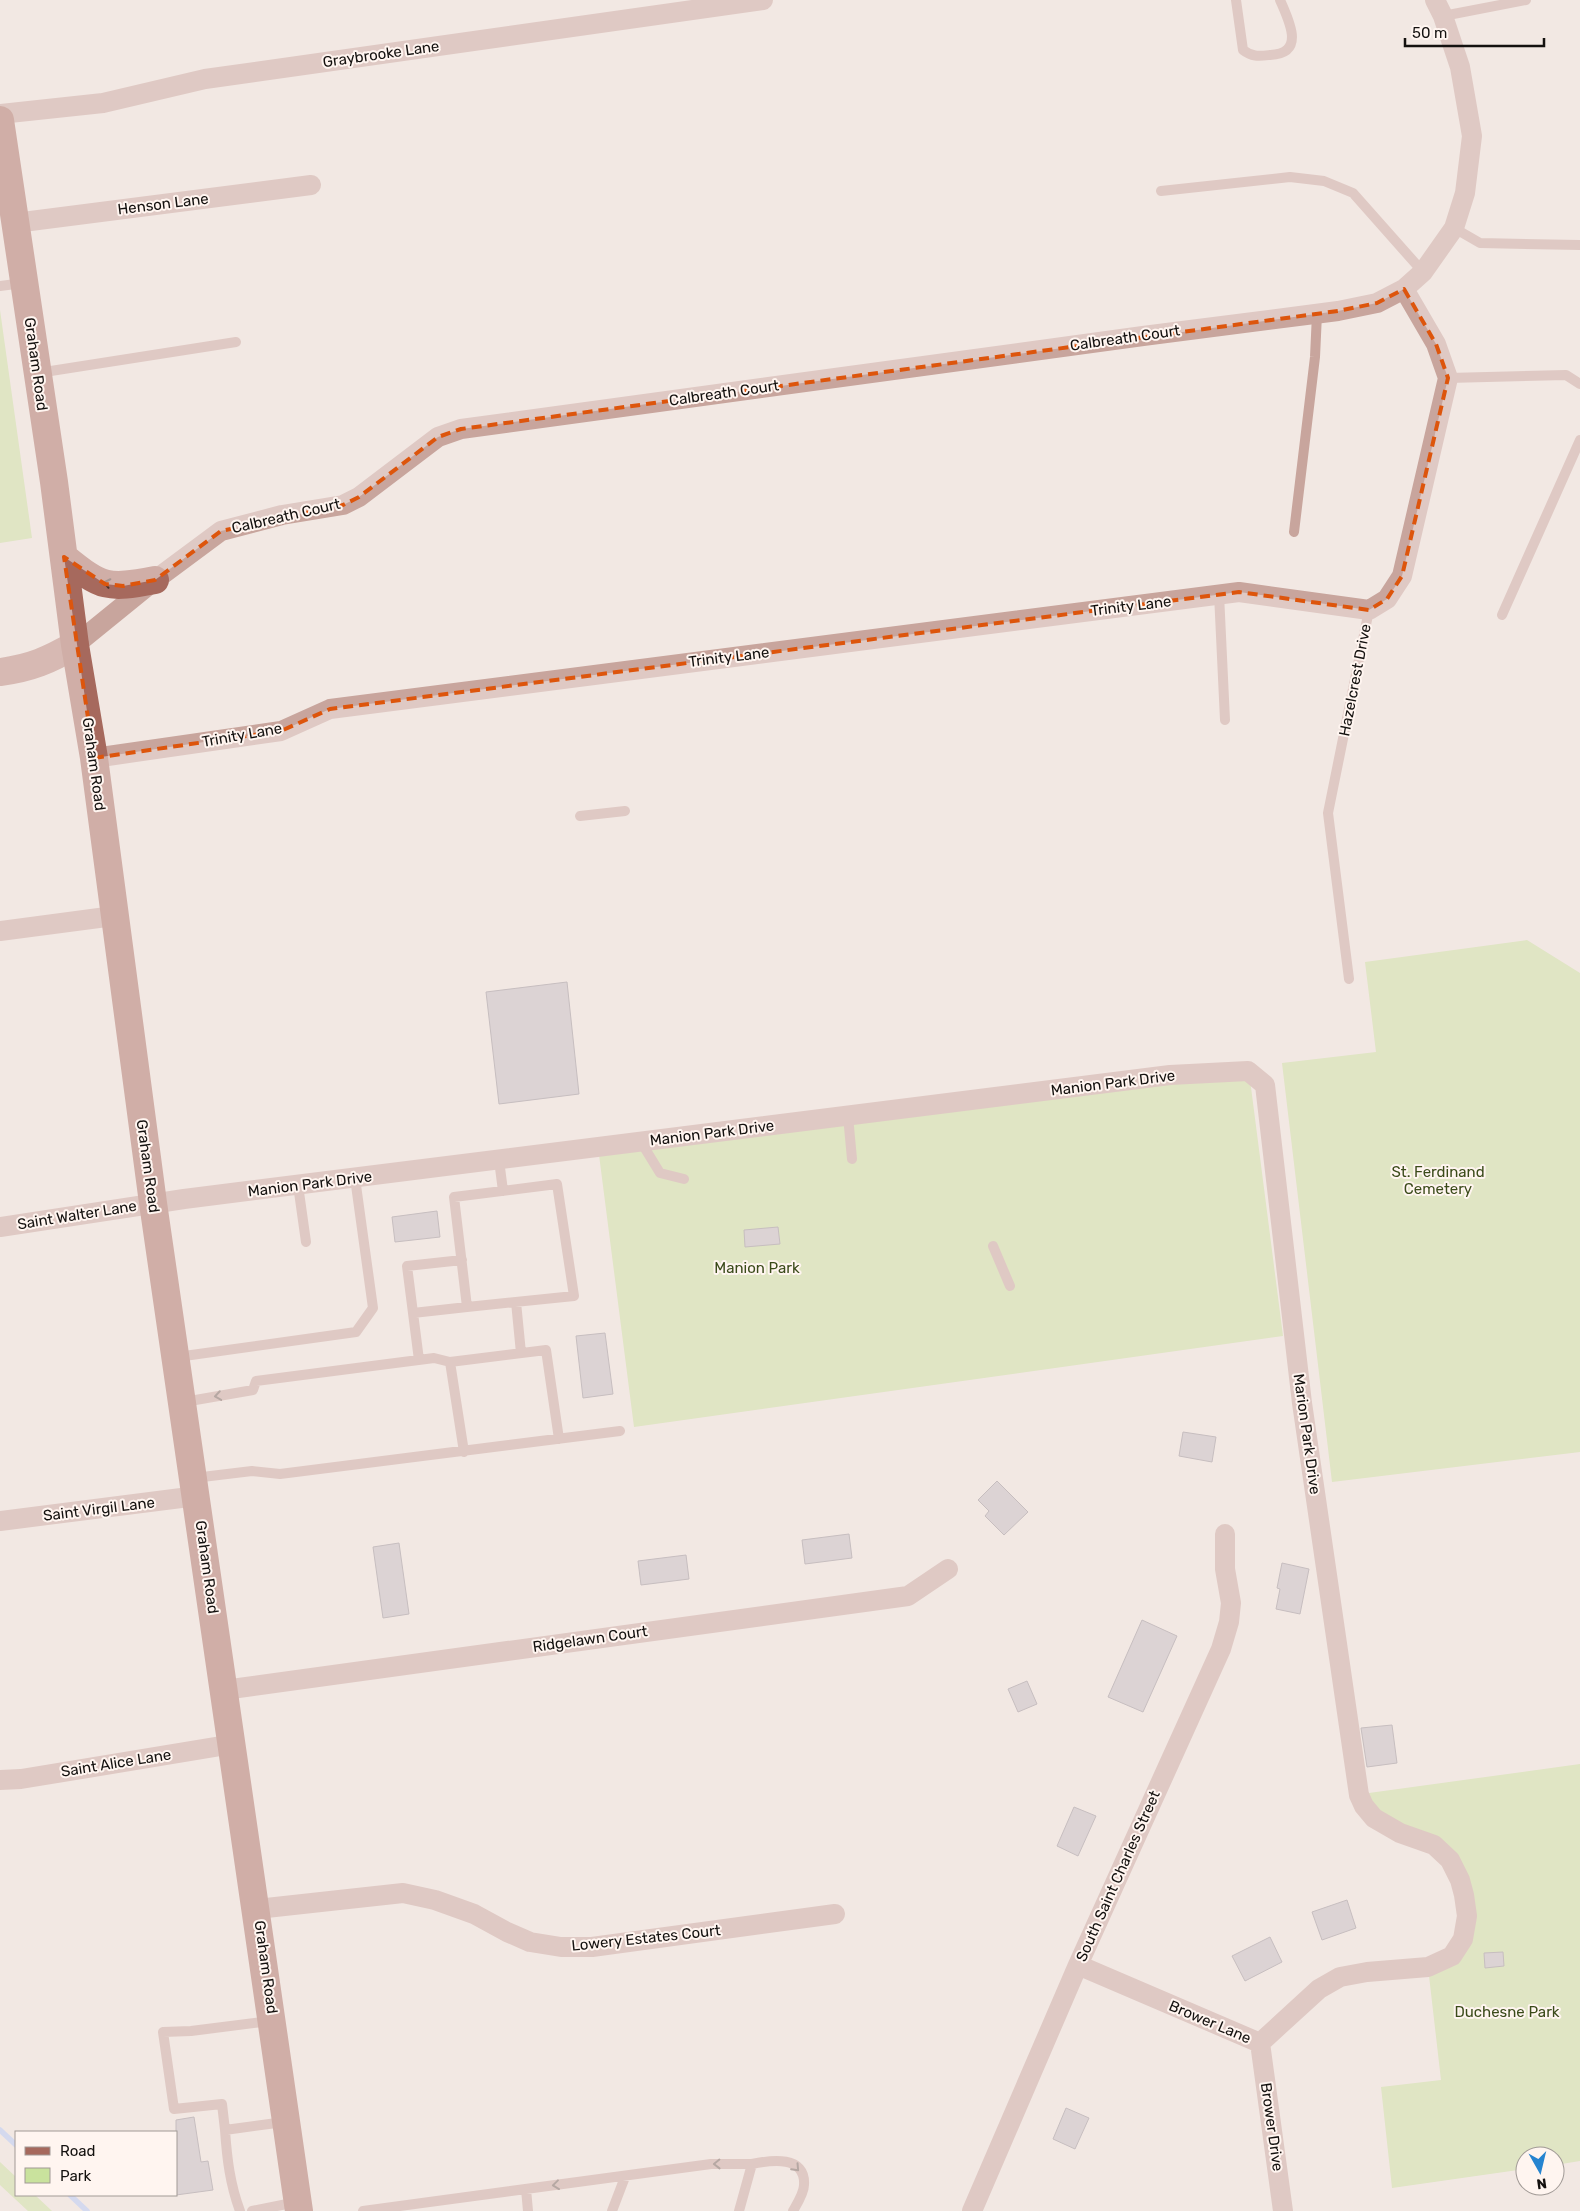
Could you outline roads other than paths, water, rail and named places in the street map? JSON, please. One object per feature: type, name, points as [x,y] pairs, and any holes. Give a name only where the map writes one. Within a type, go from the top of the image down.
[{"type":"main road","name":"Graham Road","points":[[0,120],[15,223],[12,285],[37,373],[75,645],[94,758],[153,1203],[196,1487],[299,2206]]},
{"type":"main road","points":[[64,557],[94,580],[105,584],[123,586],[155,580]]},
{"type":"street","name":"Graybrooke Lane","points":[[0,114],[103,103],[205,79],[762,0]]},
{"type":"street","points":[[1424,272],[1454,228],[1465,193],[1472,136],[1460,67],[1439,8]]},
{"type":"street","name":"Henson Lane","points":[[15,223],[311,185]]},
{"type":"street","name":"Calbreath Court","points":[[75,645],[155,580],[221,531],[282,516],[343,505],[359,497],[438,437],[461,429],[1317,314],[1377,303],[1404,289],[1424,272]]},
{"type":"street","points":[[1404,289],[1436,344],[1448,378]]},
{"type":"street","name":"Hazelcrest Drive","points":[[1369,610],[1388,599],[1402,576],[1448,378]]},
{"type":"street","name":"Trinity Lane","points":[[94,758],[281,731],[330,709],[1219,594],[1239,592],[1369,610]]},
{"type":"street","points":[[0,672],[33,666],[48,661],[75,645]]},
{"type":"street","points":[[0,931],[114,916]]},
{"type":"street","name":"Manion Park Drive","points":[[153,1203],[1170,1075],[1248,1071],[1265,1085]]},
{"type":"street","name":"Marion Park Drive","points":[[1265,1085],[1302,1403],[1357,1782]]},
{"type":"street","name":"Saint Walter Lane","points":[[0,1227],[153,1203]]},
{"type":"street","name":"Saint Virgil Lane","points":[[0,1521],[196,1487]]},
{"type":"street","name":"South Saint Charles Street","points":[[972,2211],[1078,1965],[1221,1649],[1229,1622],[1230,1604],[1225,1569],[1225,1534]]},
{"type":"street","name":"Ridgelawn Court","points":[[224,1690],[908,1596],[948,1569]]},
{"type":"street","name":"Saint Alice Lane","points":[[0,1780],[21,1779],[232,1744]]},
{"type":"street","name":"Brower Lane","points":[[1078,1965],[1260,2042],[1320,1988],[1340,1977],[1367,1972],[1428,1967],[1452,1956],[1463,1939],[1467,1916],[1460,1880],[1450,1860],[1434,1845],[1400,1833],[1374,1818],[1364,1806],[1359,1796],[1357,1782]]},
{"type":"street","name":"Lowery Estates Court","points":[[257,1909],[403,1893],[435,1900],[474,1914],[530,1942],[561,1947],[592,1947],[835,1914]]},
{"type":"street","name":"Brower Drive","points":[[1260,2042],[1283,2211]]},
{"type":"lane","points":[[1236,0],[1243,50],[1251,56],[1280,54],[1289,47],[1293,36],[1280,0]]},
{"type":"lane","points":[[1439,8],[1526,0]]},
{"type":"lane","points":[[1161,191],[1290,177],[1324,181],[1353,193],[1424,272]]},
{"type":"lane","points":[[1454,228],[1480,243],[1580,246]]},
{"type":"lane","points":[[1294,532],[1315,357],[1317,314]]},
{"type":"lane","points":[[37,373],[236,342]]},
{"type":"lane","points":[[1448,378],[1566,375],[1580,384]]},
{"type":"lane","points":[[1502,615],[1580,440]]},
{"type":"lane","points":[[1219,594],[1225,720]]},
{"type":"lane","name":"Hazelcrest Drive","points":[[1349,979],[1328,813],[1369,610]]},
{"type":"lane","points":[[580,816],[625,811]]},
{"type":"lane","points":[[848,1116],[852,1159]]},
{"type":"lane","points":[[641,1142],[660,1173],[684,1179]]},
{"type":"lane","points":[[499,1160],[503,1191]]},
{"type":"lane","points":[[177,1357],[356,1332],[373,1308],[355,1178]]},
{"type":"lane","points":[[413,1313],[574,1296],[558,1184],[454,1197],[467,1307]]},
{"type":"lane","points":[[298,1185],[306,1242]]},
{"type":"lane","points":[[993,1246],[1010,1286]]},
{"type":"lane","points":[[418,1360],[407,1266],[462,1260]]},
{"type":"lane","points":[[516,1302],[521,1353]]},
{"type":"lane","points":[[183,1402],[253,1390],[256,1381],[434,1358],[450,1362],[546,1350],[559,1439]]},
{"type":"lane","points":[[450,1362],[464,1452]]},
{"type":"lane","points":[[196,1487],[252,1472],[280,1474],[620,1431]]},
{"type":"lane","points":[[240,2211],[230,2179],[222,2104],[174,2108],[162,2032],[191,2031],[273,2020]]},
{"type":"lane","points":[[225,2130],[287,2122]]},
{"type":"lane","points":[[363,2211],[710,2164],[752,2164],[771,2160],[789,2161],[801,2171],[804,2186],[794,2211]]},
{"type":"lane","points":[[739,2211],[752,2164]]},
{"type":"lane","points":[[612,2211],[625,2177]]},
{"type":"lane","points":[[526,2189],[528,2211]]},
{"type":"lane","points":[[252,2211],[299,2206]]},
{"type":"waterway","points":[[0,2130],[15,2144]]},
{"type":"waterway","points":[[71,2196],[87,2211]]},
{"type":"park label","name":"St. Ferdinand Cemetery","points":[[1438,1180]]},
{"type":"park label","name":"Manion Park","points":[[757,1268]]},
{"type":"park label","name":"Duchesne Park","points":[[1507,2012]]}]
